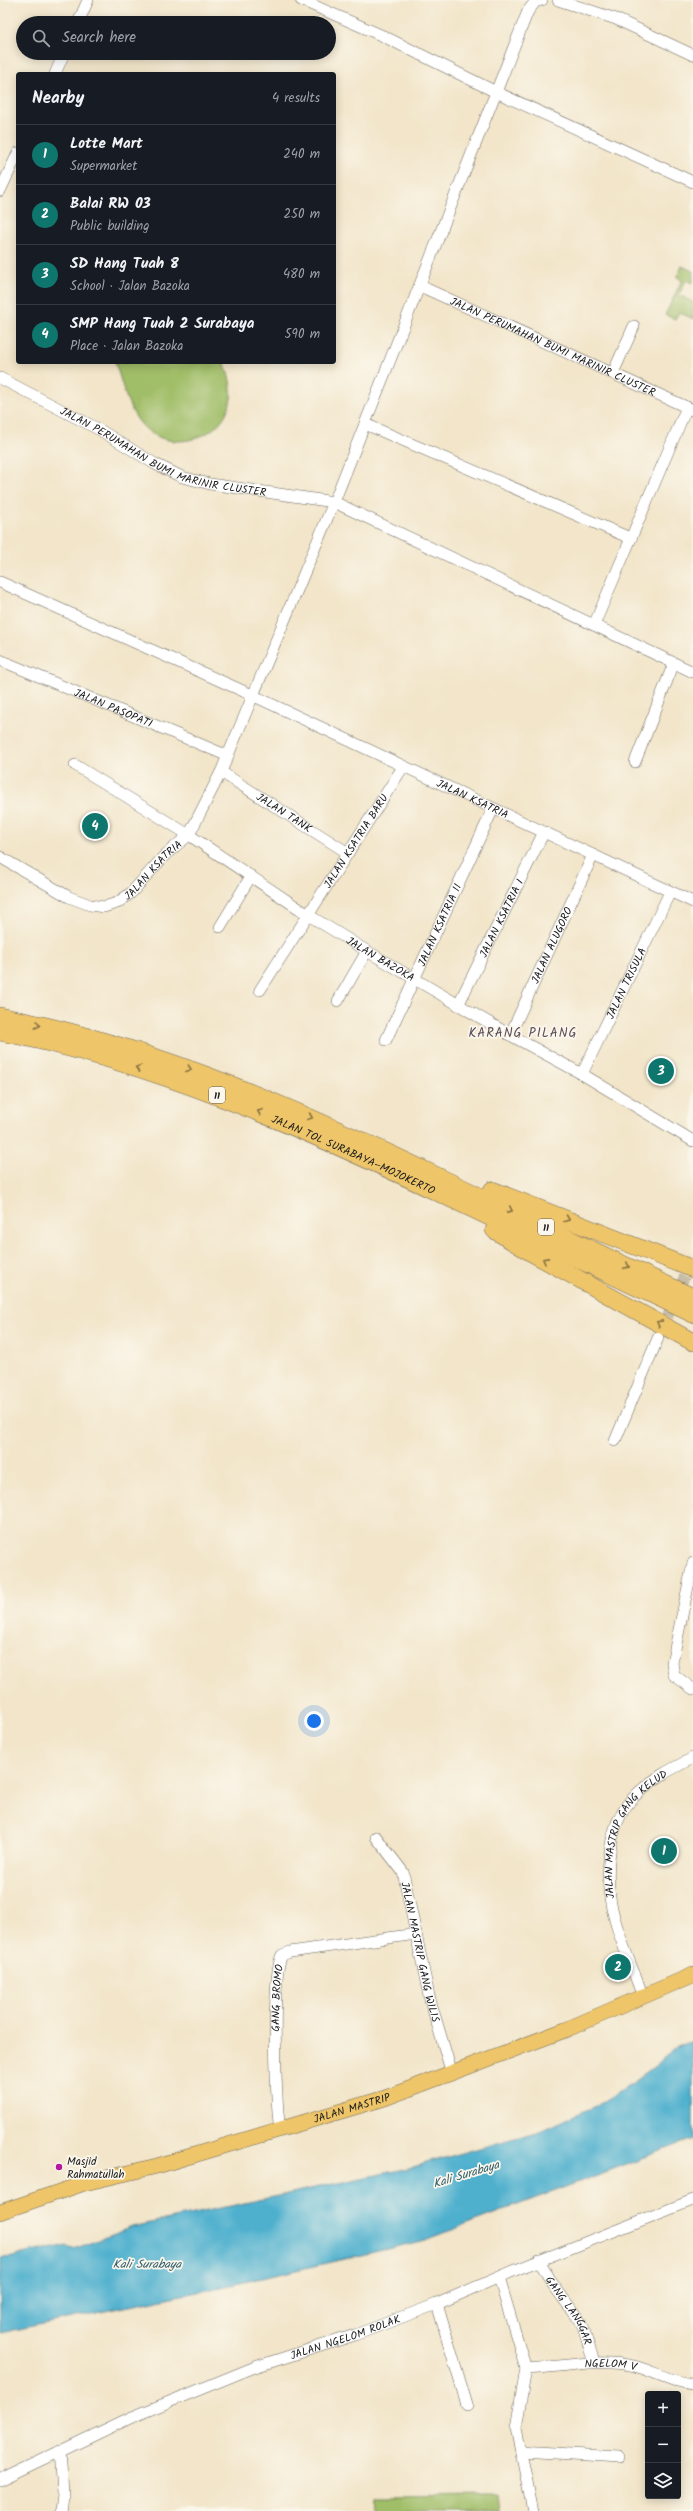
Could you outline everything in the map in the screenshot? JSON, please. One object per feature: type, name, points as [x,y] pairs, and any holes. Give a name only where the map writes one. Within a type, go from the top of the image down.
[{"type":"highway","name":"JALAN TOL SURABAYA–MOJOKERTO","points":[[0,1016],[69,1032],[151,1056],[244,1089],[399,1157],[693,1297]]},
{"type":"highway","name":"JALAN TOL SURABAYA–MOJOKERTO","points":[[0,1032],[93,1054],[194,1086],[354,1153],[693,1314]]},
{"type":"highway","points":[[399,1157],[692,1262]]},
{"type":"highway","points":[[423,1186],[530,1252],[693,1342]]},
{"type":"main road","name":"JALAN MASTRIP","points":[[0,2212],[85,2183],[157,2166],[280,2130],[452,2074],[643,1997],[693,1975]]},
{"type":"street","points":[[81,16],[88,0]]},
{"type":"street","points":[[301,0],[383,36],[496,92],[693,182]]},
{"type":"street","points":[[252,695],[334,502],[528,11],[536,2],[542,0]]},
{"type":"street","points":[[558,0],[616,19],[693,55]]},
{"type":"street","points":[[55,72],[61,60]]},
{"type":"street","points":[[0,191],[16,156]]},
{"type":"street","name":"JALAN PERUMAHAN BUMI MARINIR CLUSTER","points":[[420,286],[690,408],[630,538],[594,625]]},
{"type":"street","points":[[613,373],[634,326]]},
{"type":"street","name":"JALAN PERUMAHAN BUMI MARINIR CLUSTER","points":[[0,378],[100,430],[155,464],[182,477],[210,484],[334,502],[693,672]]},
{"type":"street","points":[[365,424],[630,538]]},
{"type":"street","name":"JALAN KSATRIA","points":[[0,582],[252,695],[693,902]]},
{"type":"street","name":"JALAN PASOPATI","points":[[0,660],[228,756]]},
{"type":"street","points":[[635,762],[674,663]]},
{"type":"street","name":"JALAN KSATRIA","points":[[0,857],[69,897],[90,905],[104,907],[117,903],[131,893],[165,855],[189,835],[221,772],[252,695]]},
{"type":"street","name":"JALAN BAZOKA","points":[[75,765],[189,835],[310,916],[367,951],[510,1035],[582,1074],[693,1141]]},
{"type":"street","name":"JALAN KSATRIA BARU","points":[[260,990],[310,916],[403,767]]},
{"type":"street","name":"JALAN TANK","points":[[221,772],[348,853]]},
{"type":"street","name":"JALAN KSATRIA II","points":[[386,1040],[413,978],[493,809]]},
{"type":"street","name":"JALAN KSATRIA I","points":[[458,1005],[544,832]]},
{"type":"street","name":"JALAN ALUGORO","points":[[510,1035],[593,855]]},
{"type":"street","points":[[220,927],[251,876]]},
{"type":"street","name":"JALAN TRISULA","points":[[582,1074],[670,892]]},
{"type":"street","points":[[338,1001],[367,951]]},
{"type":"street","points":[[615,1441],[658,1338]]},
{"type":"street","points":[[693,1563],[672,1663],[674,1675],[693,1689]]},
{"type":"street","name":"JALAN MASTRIP GANG KELUD","points":[[643,1997],[613,1913],[610,1869],[616,1828],[627,1805],[648,1783],[693,1758]]},
{"type":"street","name":"JALAN MASTRIP GANG WILIS","points":[[376,1837],[403,1872],[429,1996],[452,2074]]},
{"type":"street","name":"GANG BROMO","points":[[280,2130],[277,2110],[276,2009],[278,1965],[282,1955],[290,1952],[416,1934]]},
{"type":"street","name":"JALAN NGELOM ROLAK","points":[[0,2480],[132,2416],[255,2367],[355,2334],[437,2304],[539,2260],[693,2200]]},
{"type":"street","name":"GANG LANGGAR","points":[[539,2260],[552,2283],[582,2324],[594,2362]]},
{"type":"street","points":[[495,2280],[526,2369],[516,2428],[533,2511]]},
{"type":"street","points":[[437,2304],[467,2404]]},
{"type":"street","name":"NGELOM V","points":[[526,2369],[594,2362],[635,2366],[678,2382],[693,2384]]},
{"type":"street","points":[[60,2450],[63,2494],[61,2511]]},
{"type":"street","points":[[521,2451],[620,2457]]},
{"type":"green space","points":[[682,266],[693,271],[693,283],[686,280],[679,295],[693,302],[693,319],[679,312],[675,319],[665,315],[682,280],[677,277]]},
{"type":"green space","points":[[116,364],[225,364],[231,384],[231,398],[227,412],[218,424],[207,433],[194,439],[180,441],[166,439],[152,434],[136,418],[125,394]]},
{"type":"green space","points":[[498,2496],[500,2511],[373,2511],[374,2497]]},
{"type":"water","name":"Kali Surabaya","points":[[693,2041],[693,2139],[422,2241],[240,2283],[0,2333],[0,2259],[59,2246],[74,2249],[132,2227],[413,2167],[543,2130],[606,2101],[655,2066],[677,2046]]},
{"type":"tunnel","points":[[661,1332],[691,1261]]},
{"type":"place","name":"SMP Hang Tuah 2 Surabaya","points":[[95,826]]},
{"type":"place","name":"SD Hang Tuah 8","points":[[661,1071]]},
{"type":"place","name":"Lotte Mart","points":[[664,1851]]},
{"type":"place","name":"Balai RW 03","points":[[618,1967]]},
{"type":"place","name":"Masjid Rahmatullah","points":[[59,2167]]},
{"type":"district","name":"KARANG PILANG","points":[[523,1032]]}]
